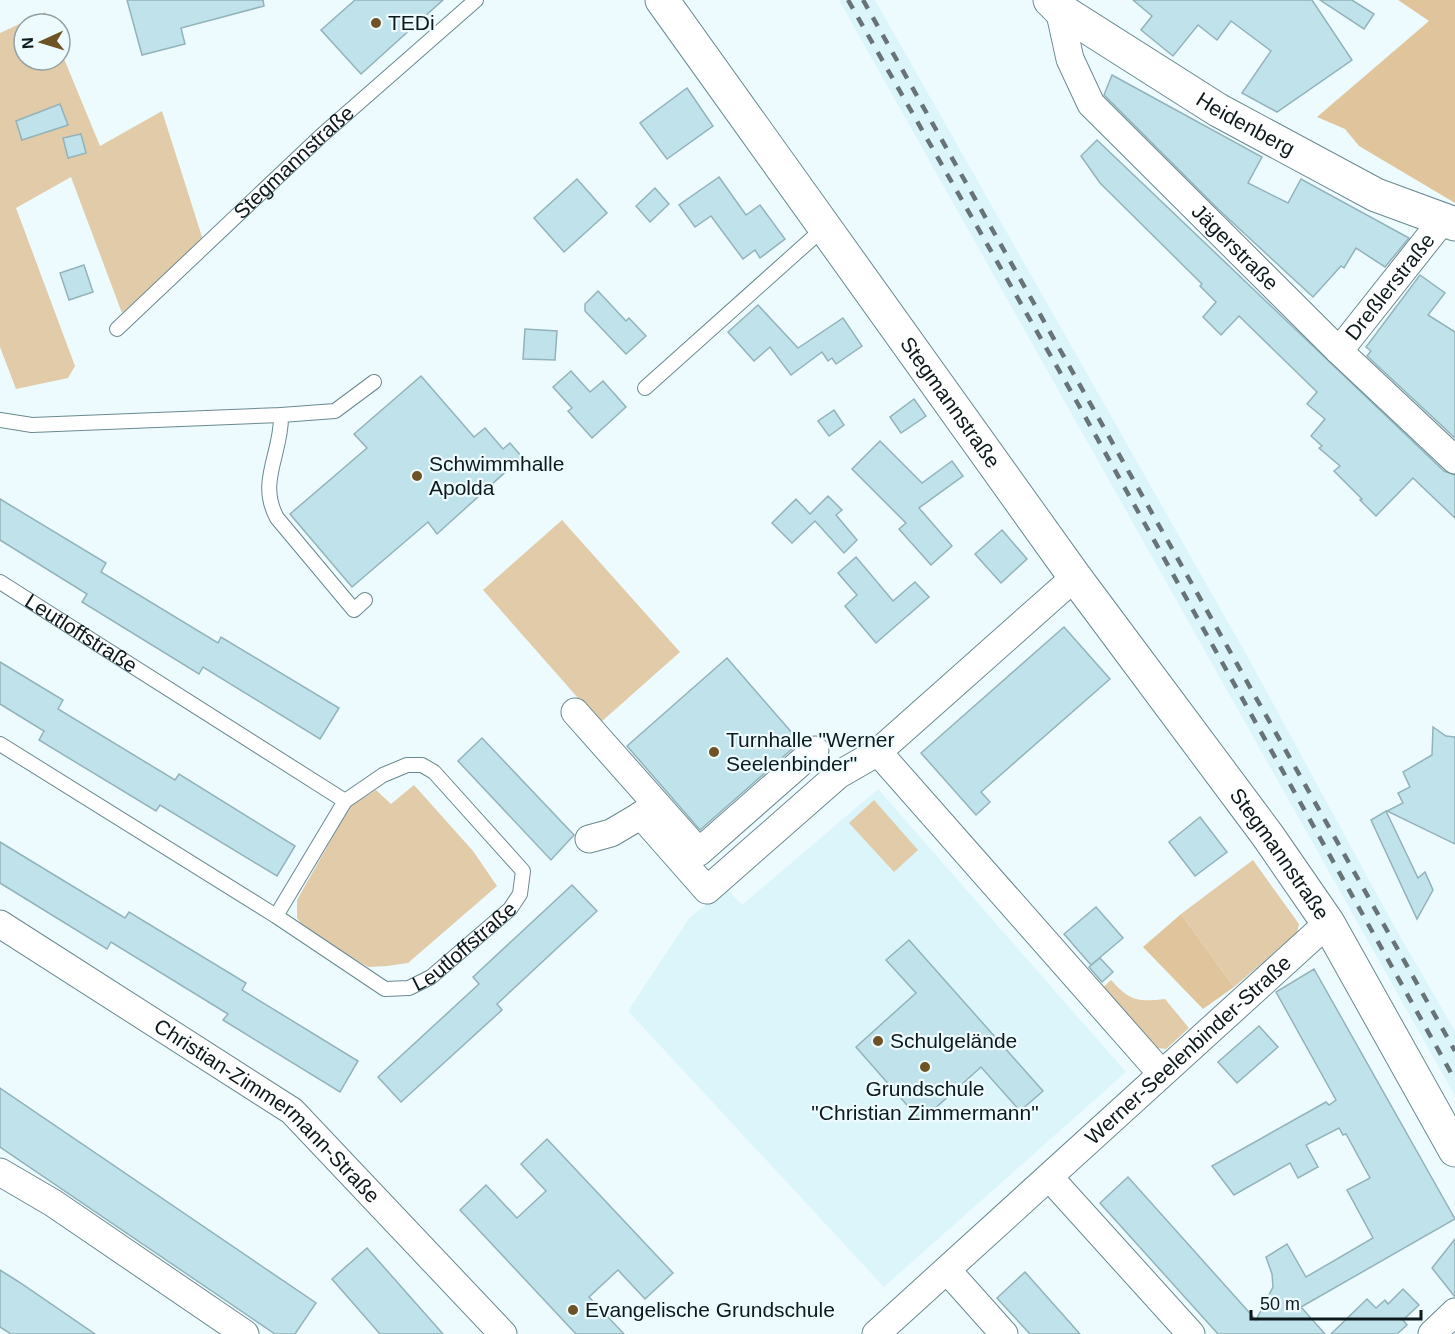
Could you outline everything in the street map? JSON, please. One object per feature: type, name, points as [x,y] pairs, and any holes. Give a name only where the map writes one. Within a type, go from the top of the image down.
[{"type":"main road","name":"Stegmannstraße","points":[[662,0],[1075,577],[1268,836],[1328,923],[1455,1150]]},
{"type":"main road","name":"Heidenberg","points":[[1055,4],[1218,110],[1376,195],[1448,223]]},
{"type":"street","name":"Jägerstraße","points":[[1055,4],[1070,58],[1090,104],[1339,351],[1455,460]]},
{"type":"street","name":"Dreßlerstraße","points":[[1339,351],[1448,223]]},
{"type":"street","points":[[575,712],[707,890],[838,775],[878,752],[1075,577]]},
{"type":"street","points":[[649,810],[699,852],[815,750]]},
{"type":"street","points":[[878,752],[1161,1073]]},
{"type":"street","points":[[589,839],[611,833],[649,810]]},
{"type":"street","name":"Werner-Seelenbinder-Straße","points":[[876,1334],[1328,923]]},
{"type":"street","name":"Christian-Zimmermann-Straße","points":[[0,924],[292,1112],[503,1334]]},
{"type":"street","points":[[0,1172],[53,1203],[245,1334]]},
{"type":"street","points":[[1049,1177],[1191,1334]]},
{"type":"street","points":[[947,1270],[1004,1334]]},
{"type":"street","points":[[1432,1334],[1455,1312]]},
{"type":"lane","name":"Stegmannstraße","points":[[117,329],[322,135],[476,0]]},
{"type":"lane","points":[[645,388],[825,227]]},
{"type":"lane","points":[[0,420],[32,426],[281,416],[335,411],[374,381]]},
{"type":"lane","points":[[281,416],[281,429],[268,480],[268,502],[277,518],[354,610],[366,600]]},
{"type":"lane","name":"Leutloffstraße","points":[[0,582],[345,801]]},
{"type":"lane","name":"Leutloffstraße","points":[[0,744],[276,916],[385,989],[409,988],[431,977],[510,909],[520,894],[523,872],[434,772],[422,765],[406,765],[383,775],[345,801],[276,916]]},
{"type":"shaded area","points":[[839,0],[875,0],[1250,661],[1393,924],[1455,1031],[1455,1096]]},
{"type":"shaded area","points":[[1398,0],[1455,0],[1455,203],[1359,146],[1345,129],[1317,117],[1429,21]]},
{"type":"shaded area","points":[[12,27],[12,72],[69,72],[100,146],[162,111],[203,240],[122,313],[71,177],[16,208],[75,366],[68,378],[16,389],[0,347],[0,33]]},
{"type":"shaded area","points":[[562,520],[680,652],[600,723],[483,590]]},
{"type":"shaded area","points":[[414,785],[473,851],[497,886],[408,963],[368,967],[305,929],[297,918],[297,900],[350,806],[376,790],[391,804]]},
{"type":"shaded area","name":"Schulgelände","points":[[878,789],[1126,1072],[884,1287],[628,1011],[690,917],[727,889],[742,905]]},
{"type":"shaded area","points":[[874,800],[918,850],[894,872],[849,823]]},
{"type":"shaded area","points":[[1253,860],[1299,924],[1297,933],[1234,987],[1181,914]]},
{"type":"shaded area","points":[[1181,914],[1234,987],[1203,1009],[1143,947]]},
{"type":"shaded area","points":[[1111,980],[1135,999],[1165,999],[1189,1028],[1166,1049],[1149,1047],[1099,991]]},
{"type":"building","points":[[127,0],[263,0],[264,6],[181,28],[185,44],[142,55]]},
{"type":"building","points":[[355,0],[443,0],[361,74],[321,30]]},
{"type":"building","points":[[1133,0],[1312,0],[1352,60],[1277,112],[1242,93],[1271,51],[1231,21],[1217,40],[1198,25],[1173,56],[1141,30],[1152,16]]},
{"type":"building","points":[[1320,0],[1352,0],[1374,14],[1364,29]]},
{"type":"building","points":[[1112,75],[1262,157],[1248,183],[1288,203],[1301,179],[1409,238],[1385,267],[1356,248],[1344,268],[1341,266],[1313,297],[1218,209],[1104,95]]},
{"type":"building","points":[[687,88],[713,126],[667,159],[640,123]]},
{"type":"building","points":[[60,104],[68,125],[22,140],[16,121]]},
{"type":"building","points":[[81,134],[86,153],[68,158],[63,138]]},
{"type":"building","points":[[1097,140],[1444,471],[1455,475],[1455,518],[1413,478],[1376,516],[1360,500],[1362,499],[1334,471],[1340,466],[1319,448],[1322,446],[1311,436],[1325,419],[1307,404],[1317,392],[1239,316],[1221,335],[1203,317],[1216,302],[1200,286],[1202,284],[1100,183],[1081,156]]},
{"type":"building","points":[[719,177],[746,215],[760,205],[785,239],[760,258],[755,250],[743,259],[711,216],[695,227],[679,205]]},
{"type":"building","points":[[577,179],[607,213],[564,252],[534,218]]},
{"type":"building","points":[[655,188],[669,204],[650,222],[636,206]]},
{"type":"building","points":[[84,265],[93,292],[69,300],[60,273]]},
{"type":"building","points":[[1420,275],[1445,293],[1428,315],[1455,332],[1455,438],[1367,356],[1371,351],[1366,347]]},
{"type":"building","points":[[598,291],[626,321],[629,318],[646,336],[626,354],[585,311],[585,304]]},
{"type":"building","points":[[758,305],[798,348],[843,318],[862,346],[836,364],[832,358],[828,361],[822,352],[791,375],[770,347],[754,361],[728,332]]},
{"type":"building","points":[[525,329],[557,331],[555,360],[523,359]]},
{"type":"building","points":[[571,371],[590,392],[603,381],[626,407],[592,438],[568,411],[572,408],[553,387]]},
{"type":"building","name":"Schwimmhalle Apolda","points":[[421,376],[474,437],[485,428],[503,449],[510,443],[522,457],[437,534],[428,522],[352,587],[290,514],[367,448],[354,434]]},
{"type":"building","points":[[914,399],[926,416],[901,433],[890,417]]},
{"type":"building","points":[[834,410],[844,425],[829,436],[818,421]]},
{"type":"building","points":[[880,441],[922,483],[952,461],[963,476],[919,508],[952,546],[931,565],[899,529],[906,523],[852,469]]},
{"type":"building","points":[[828,496],[842,510],[836,515],[857,540],[844,553],[815,521],[792,543],[772,523],[796,499],[810,514]]},
{"type":"building","points":[[0,499],[106,563],[101,572],[218,643],[221,637],[339,708],[320,739],[203,667],[199,674],[82,602],[87,594],[0,540]]},
{"type":"building","points":[[1002,530],[1027,559],[1001,583],[975,554]]},
{"type":"building","points":[[856,557],[893,601],[915,582],[929,597],[876,643],[845,606],[857,595],[838,573]]},
{"type":"building","points":[[1064,627],[1110,679],[981,792],[990,802],[976,815],[921,753]]},
{"type":"building","name":"Turnhalle \"Werner Seelenbinder\"","points":[[727,658],[800,742],[700,830],[627,746]]},
{"type":"building","points":[[0,662],[63,700],[58,709],[175,780],[179,774],[295,846],[277,876],[160,805],[156,811],[39,740],[44,731],[0,704]]},
{"type":"building","points":[[1433,727],[1446,736],[1455,737],[1455,844],[1387,811],[1403,803],[1398,793],[1410,787],[1403,772],[1432,755]]},
{"type":"building","points":[[482,738],[574,835],[551,860],[458,761]]},
{"type":"building","points":[[1386,811],[1418,878],[1425,872],[1433,890],[1417,919],[1371,820]]},
{"type":"building","points":[[1200,817],[1227,852],[1195,876],[1169,842]]},
{"type":"building","points":[[0,842],[125,918],[129,912],[246,983],[242,990],[358,1061],[340,1092],[223,1020],[228,1014],[111,942],[107,949],[0,883]]},
{"type":"building","points":[[572,885],[597,911],[497,1004],[502,1010],[401,1102],[378,1077],[479,984],[473,977]]},
{"type":"building","points":[[1096,907],[1123,938],[1091,965],[1064,934]]},
{"type":"building","points":[[909,940],[1043,1091],[1020,1111],[981,1067],[921,1121],[856,1047],[916,993],[886,960]]},
{"type":"building","points":[[1100,958],[1113,972],[1102,982],[1089,967]]},
{"type":"building","points":[[1314,969],[1455,1219],[1301,1307],[1325,1334],[1218,1334],[1100,1203],[1128,1177],[1256,1320],[1273,1287],[1272,1274],[1266,1257],[1287,1244],[1306,1277],[1373,1238],[1347,1190],[1370,1178],[1346,1134],[1343,1135],[1339,1128],[1306,1145],[1318,1167],[1298,1178],[1290,1163],[1234,1195],[1212,1166],[1326,1102],[1329,1105],[1336,1100],[1276,992]]},
{"type":"building","points":[[1259,1026],[1278,1047],[1237,1083],[1218,1062]]},
{"type":"building","points":[[0,1088],[316,1303],[295,1334],[275,1334],[0,1147]]},
{"type":"building","points":[[547,1139],[673,1273],[645,1299],[618,1270],[589,1297],[624,1334],[576,1334],[460,1210],[486,1185],[517,1218],[546,1191],[521,1164]]},
{"type":"building","points":[[1455,1239],[1455,1297],[1432,1268]]},
{"type":"building","points":[[367,1248],[443,1334],[380,1334],[332,1279]]},
{"type":"building","points":[[0,1270],[95,1334],[11,1334],[0,1327]]},
{"type":"building","points":[[1025,1272],[1080,1334],[1030,1334],[997,1298]]},
{"type":"building","points":[[1403,1289],[1419,1305],[1403,1320],[1407,1325],[1397,1334],[1331,1334],[1367,1299],[1376,1308],[1385,1300],[1388,1304]]},
{"type":"railway","points":[[848,0],[1073,395],[1455,1080]]},
{"type":"railway","points":[[863,0],[1455,1051]]},
{"type":"place","name":"TEDi","points":[[376,23]]},
{"type":"place","name":"Schwimmhalle Apolda","points":[[417,476]]},
{"type":"place","name":"Turnhalle \"Werner Seelenbinder\"","points":[[714,752]]},
{"type":"place","name":"Schulgelände","points":[[878,1041]]},
{"type":"place","name":"Grundschule \"Christian Zimmermann\"","points":[[925,1067]]},
{"type":"place","name":"Evangelische Grundschule","points":[[573,1310]]}]
